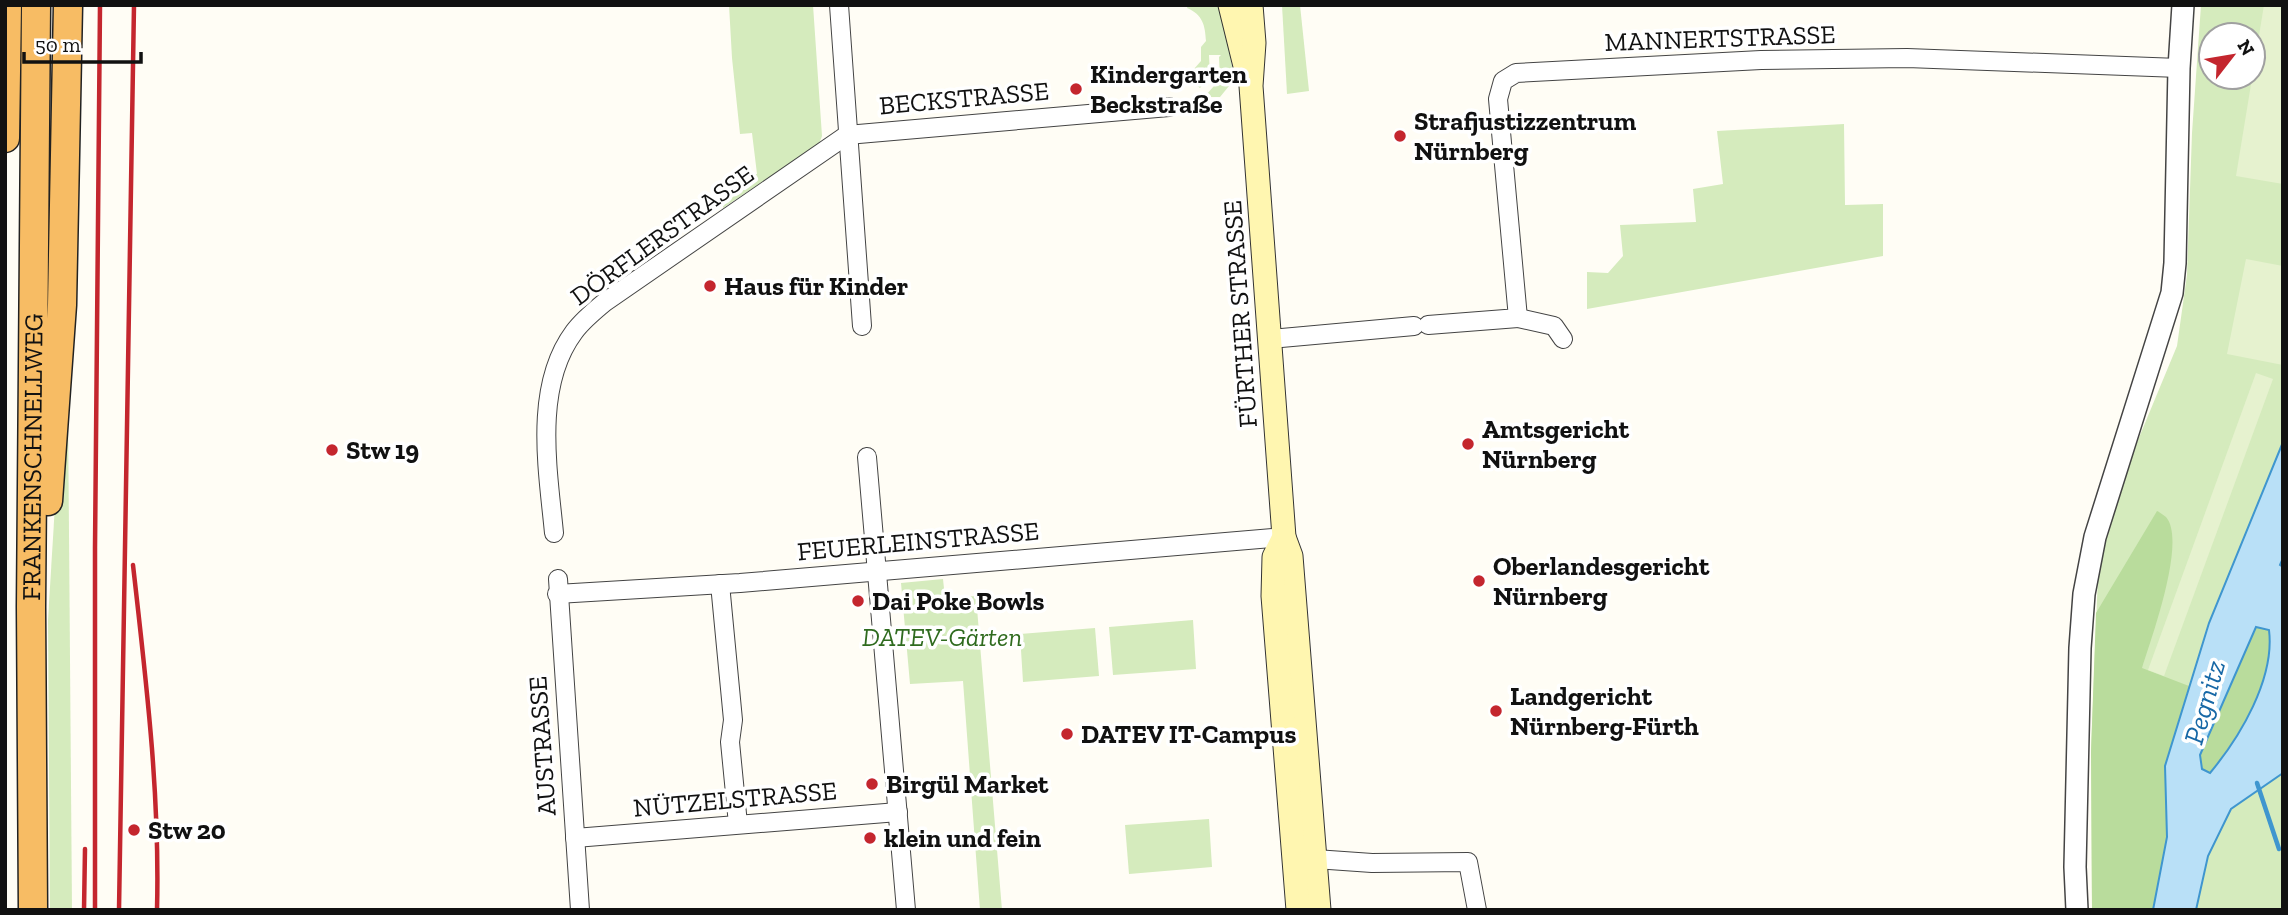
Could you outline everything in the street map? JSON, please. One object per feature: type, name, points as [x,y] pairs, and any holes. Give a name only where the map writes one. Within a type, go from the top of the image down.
[{"type":"highway","points":[[5,138],[7,5]]},
{"type":"highway","name":"FRANKENSCHNELLWEG","points":[[33,910],[31,607],[36,5]]},
{"type":"highway","points":[[31,607],[49,494],[59,360],[65,222],[68,5]]},
{"type":"main road","name":"FÜRTHER STRASSE","points":[[1230,5],[1251,86]]},
{"type":"main road","name":"FÜRTHER STRASSE","points":[[1251,5],[1254,43],[1251,86],[1284,537],[1291,556],[1320,910]]},
{"type":"main road","name":"FÜRTHER STRASSE","points":[[1284,537],[1275,557],[1273,596],[1297,910]]},
{"type":"street","points":[[839,5],[862,326]]},
{"type":"street","points":[[2077,910],[2075,867],[2082,608],[2095,537],[2172,293],[2183,5]]},
{"type":"street","name":"MANNERTSTRASSE","points":[[1518,318],[1498,99],[1503,81],[1516,73],[1761,60],[1906,58],[2179,68]]},
{"type":"street","name":"BECKSTRASSE","points":[[847,135],[1169,107]]},
{"type":"street","name":"DÖRFLERSTRASSE","points":[[554,533],[547,454],[548,415],[552,376],[574,332],[605,302],[847,135]]},
{"type":"street","points":[[1270,339],[1518,318],[1554,326],[1563,339]]},
{"type":"street","points":[[867,457],[906,910]]},
{"type":"street","name":"FEUERLEINSTRASSE","points":[[558,587],[720,584],[1284,537]]},
{"type":"street","points":[[720,584],[733,720],[730,742],[738,824]]},
{"type":"street","name":"AUSTRASSE","points":[[558,587],[580,910]]},
{"type":"street","name":"NÜTZELSTRASSE","points":[[575,838],[898,812]]},
{"type":"street","points":[[1315,859],[1372,863],[1468,862],[1477,910]]},
{"type":"green space","points":[[729,5],[813,5],[822,136],[819,144],[723,208],[723,177],[757,174],[752,133],[740,134]]},
{"type":"green space","points":[[1188,5],[1220,5],[1233,71],[1228,76],[1229,86],[1220,97],[1207,94],[1220,79],[1221,55],[1209,55],[1210,76],[1200,88],[1194,83],[1194,69],[1201,61],[1201,47],[1206,41],[1202,21],[1187,8]]},
{"type":"green space","points":[[1282,5],[1300,5],[1309,91],[1287,94]]},
{"type":"green space","points":[[2201,5],[2283,5],[2283,910],[2092,910],[2091,752],[2099,549],[2138,440],[2177,346],[2187,275],[2197,62],[2197,91],[2267,91],[2267,21],[2200,21]]},
{"type":"green space","points":[[2264,5],[2283,5],[2283,184],[2236,176],[2250,91],[2267,91],[2267,21],[2261,21]]},
{"type":"green space","points":[[1844,124],[1845,205],[1883,204],[1883,256],[1587,309],[1587,272],[1608,273],[1623,256],[1620,225],[1696,222],[1693,189],[1723,184],[1717,131]]},
{"type":"green space","points":[[2246,259],[2283,266],[2283,365],[2227,354]]},
{"type":"green space","points":[[2256,373],[2273,379],[2164,676],[2148,670]]},
{"type":"green space","points":[[68,407],[72,910],[50,910],[48,620],[55,505]]},
{"type":"green space","points":[[2157,511],[2166,517],[2171,529],[2170,568],[2142,668],[2189,686],[2165,766],[2167,837],[2153,910],[2092,910],[2091,752],[2096,613]]},
{"type":"green space","name":"DATEV-Gärten","points":[[943,579],[945,598],[976,596],[1002,910],[980,910],[963,681],[910,684],[901,583]]},
{"type":"green space","points":[[1193,620],[1196,669],[1113,675],[1109,627]]},
{"type":"green space","points":[[2256,627],[2269,630],[2267,669],[2253,706],[2210,773],[2202,769],[2200,755]]},
{"type":"green space","points":[[1095,628],[1099,676],[1023,682],[1020,634]]},
{"type":"green space","points":[[1209,819],[1212,867],[1129,874],[1125,825]]},
{"type":"water","name":"Pegnitz","points":[[2283,442],[2283,558],[2280,565],[2283,567],[2283,773],[2231,809],[2208,856],[2196,910],[2153,910],[2167,837],[2165,766],[2209,623]],"holes":[[[2256,627],[2269,630],[2267,668],[2261,687],[2233,742],[2210,773],[2202,769],[2200,755]]]},
{"type":"waterway","points":[[2257,783],[2279,849]]},
{"type":"railway","points":[[95,910],[100,5]]},
{"type":"railway","points":[[119,910],[134,5]]},
{"type":"railway","points":[[133,565],[154,780],[157,910]]},
{"type":"railway","points":[[84,910],[85,849]]},
{"type":"place","name":"Kindergarten Beckstraße","points":[[1076,89]]},
{"type":"place","name":"Strafjustizzentrum Nürnberg","points":[[1400,136]]},
{"type":"place","name":"Haus für Kinder","points":[[710,286]]},
{"type":"place","name":"Amtsgericht Nürnberg","points":[[1468,444]]},
{"type":"place","name":"Stw 19","points":[[332,450]]},
{"type":"place","name":"Oberlandesgericht Nürnberg","points":[[1479,581]]},
{"type":"place","name":"Dai Poke Bowls","points":[[858,601]]},
{"type":"place","name":"Landgericht Nürnberg-Fürth","points":[[1496,711]]},
{"type":"place","name":"DATEV IT-Campus","points":[[1067,734]]},
{"type":"place","name":"Birgül Market","points":[[872,784]]},
{"type":"place","name":"Stw 20","points":[[134,830]]},
{"type":"place","name":"klein und fein","points":[[870,838]]}]
